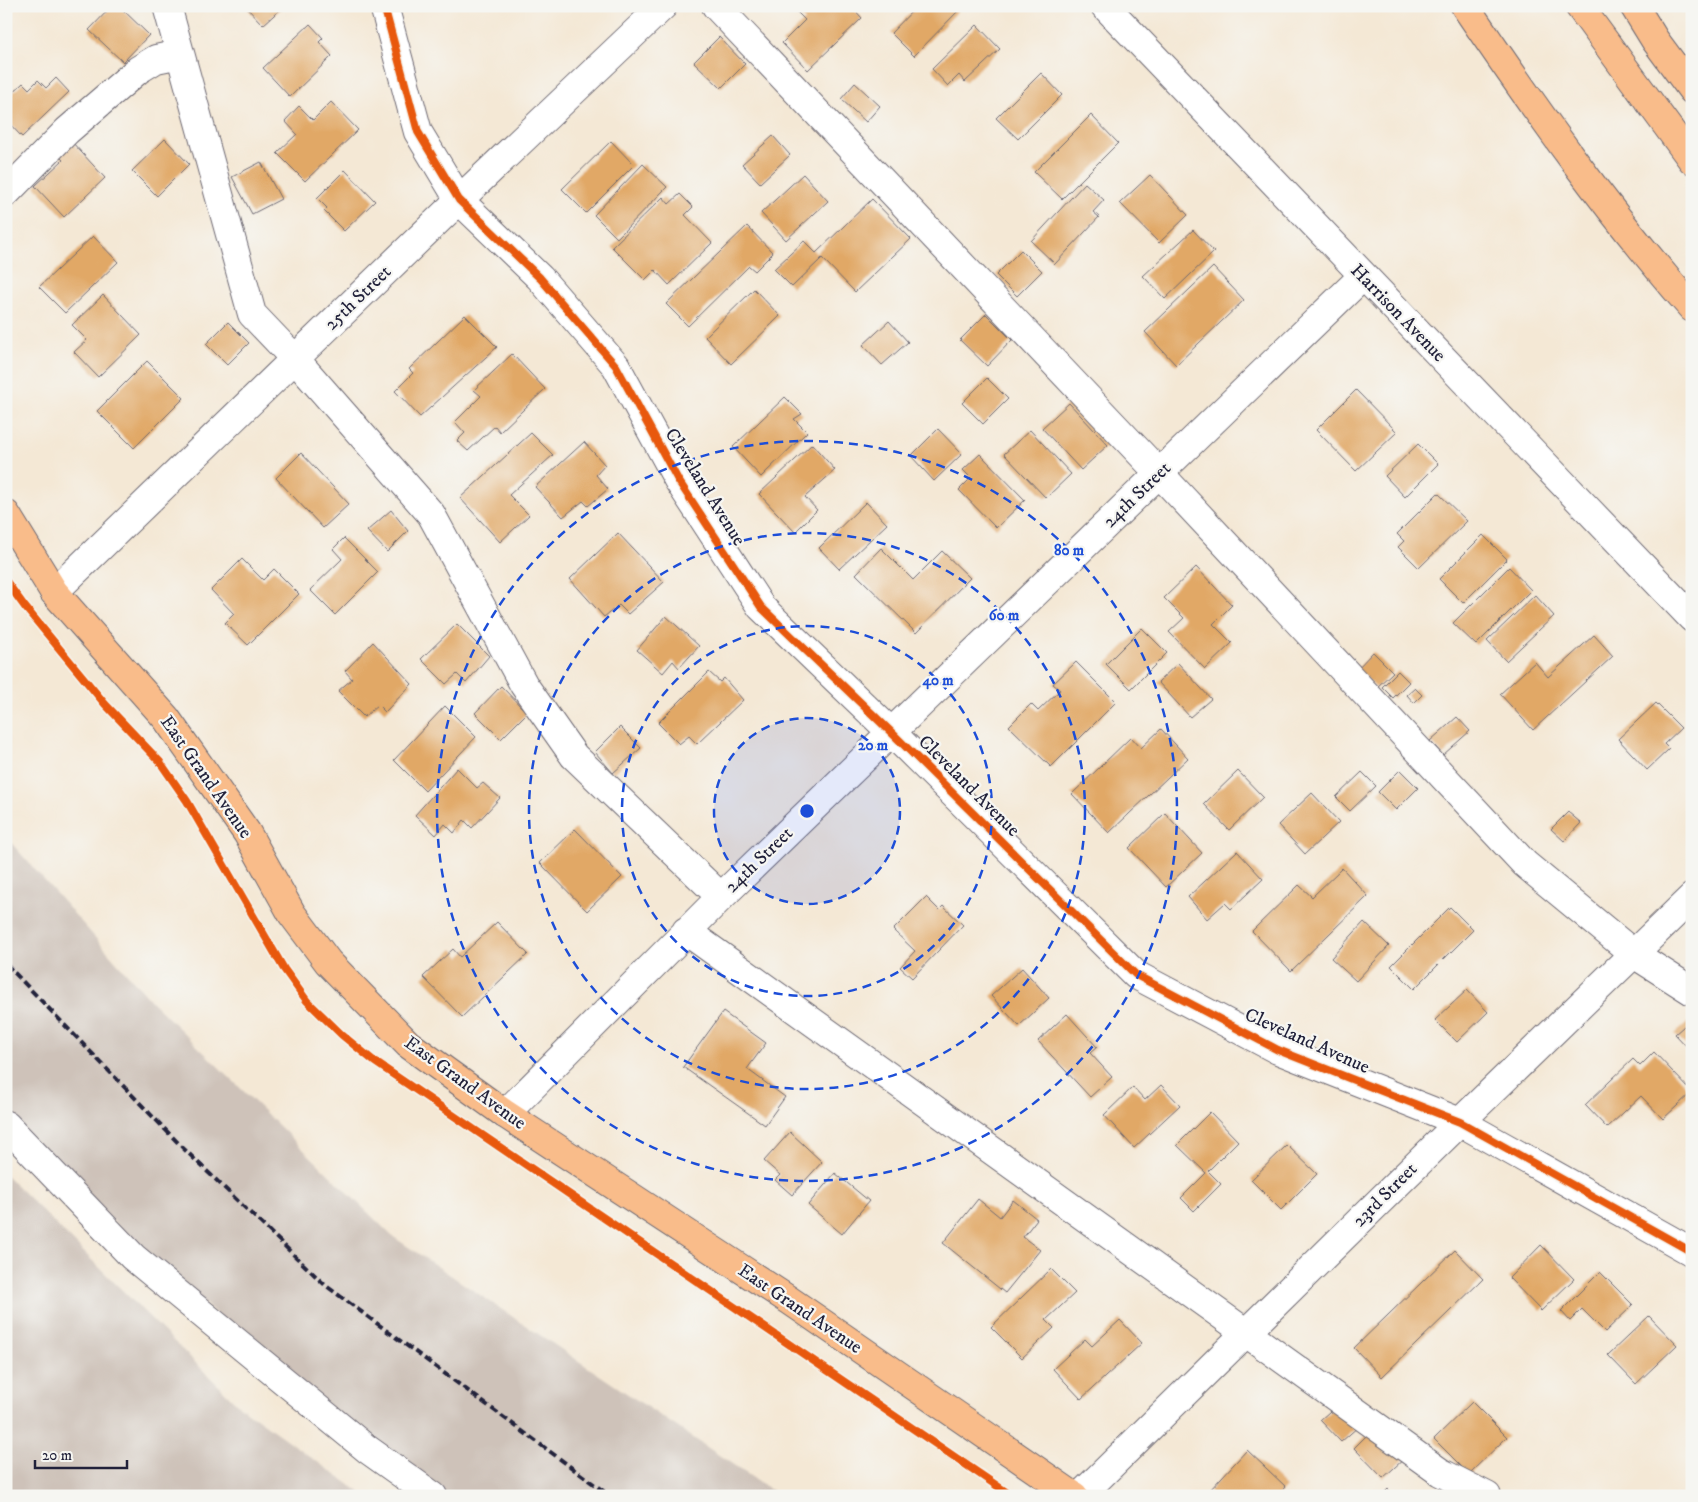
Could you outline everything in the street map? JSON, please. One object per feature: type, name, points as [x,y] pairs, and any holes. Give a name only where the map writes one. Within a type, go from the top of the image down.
[{"type":"main road","points":[[1466,6],[1518,84],[1580,171],[1648,257],[1692,308]]},
{"type":"main road","points":[[1579,6],[1692,160]]},
{"type":"main road","points":[[1634,6],[1655,40],[1692,90]]},
{"type":"main road","name":"East Grand Avenue","points":[[6,514],[54,592],[166,718],[247,833],[292,914],[328,962],[408,1044],[505,1114],[788,1300],[1074,1496]]},
{"type":"street","points":[[167,6],[252,314],[432,514],[524,684],[574,756],[721,897]]},
{"type":"street","name":"Cleveland Avenue","points":[[384,6],[418,132],[459,200],[540,278],[616,366],[678,480],[762,607],[1136,975],[1278,1050],[1460,1122],[1692,1252]]},
{"type":"street","name":"25th Street","points":[[54,592],[459,200],[663,6]]},
{"type":"street","points":[[716,6],[1159,473],[1525,864],[1634,954],[1692,991]]},
{"type":"street","name":"Harrison Avenue","points":[[1105,6],[1362,277],[1692,618]]},
{"type":"street","points":[[6,194],[67,131],[138,70],[156,59],[180,54]]},
{"type":"street","name":"24th Street","points":[[505,1114],[686,931],[1362,277]]},
{"type":"street","name":"23rd Street","points":[[1080,1496],[1460,1122],[1692,898]]},
{"type":"street","points":[[686,931],[1440,1472],[1487,1496]]},
{"type":"street","points":[[6,1125],[133,1257],[366,1449],[433,1496]]},
{"type":"shaded area","points":[[6,837],[153,1003],[392,1236],[780,1496],[435,1496],[367,1449],[6,1125]]},
{"type":"shaded area","points":[[6,1175],[238,1405],[365,1496],[6,1496]]},
{"type":"building","points":[[112,6],[119,6],[149,35],[123,62],[89,30]]},
{"type":"building","points":[[245,6],[284,6],[263,25]]},
{"type":"building","points":[[799,6],[851,6],[862,18],[808,70],[782,43],[805,20],[795,10]]},
{"type":"building","points":[[917,6],[963,6],[914,56],[891,33]]},
{"type":"building","points":[[310,24],[323,38],[319,42],[332,56],[290,97],[263,68]]},
{"type":"building","points":[[977,25],[1000,49],[965,82],[959,75],[948,86],[932,69]]},
{"type":"building","points":[[719,37],[745,64],[721,88],[694,62]]},
{"type":"building","points":[[1041,73],[1062,95],[1018,139],[996,118]]},
{"type":"building","points":[[56,78],[69,92],[22,137],[6,120],[6,99],[23,83],[29,89],[38,80],[46,88]]},
{"type":"building","points":[[855,83],[880,106],[866,122],[841,99]]},
{"type":"building","points":[[331,102],[358,130],[305,181],[277,153],[297,134],[285,121],[299,106],[313,120]]},
{"type":"building","points":[[1091,115],[1118,143],[1062,199],[1034,172]]},
{"type":"building","points":[[773,136],[790,155],[760,183],[742,164]]},
{"type":"building","points":[[165,139],[189,164],[157,196],[132,171]]},
{"type":"building","points":[[71,141],[105,178],[64,217],[35,186],[63,160],[57,154]]},
{"type":"building","points":[[611,141],[634,165],[586,213],[562,189]]},
{"type":"building","points":[[261,162],[281,199],[252,214],[232,177]]},
{"type":"building","points":[[643,164],[667,187],[617,238],[594,215]]},
{"type":"building","points":[[345,170],[375,201],[344,231],[324,211],[327,208],[317,198]]},
{"type":"building","points":[[803,174],[828,201],[786,240],[761,213]]},
{"type":"building","points":[[1150,175],[1188,215],[1159,243],[1120,203]]},
{"type":"building","points":[[1085,183],[1104,200],[1093,212],[1099,217],[1055,264],[1031,241]]},
{"type":"building","points":[[680,194],[693,207],[685,215],[712,243],[669,285],[655,270],[645,280],[612,247],[663,197],[669,204]]},
{"type":"building","points":[[872,199],[911,239],[855,292],[822,258],[792,287],[774,269],[804,241],[816,253]]},
{"type":"building","points":[[747,226],[773,253],[755,271],[749,266],[688,326],[666,304]]},
{"type":"building","points":[[1193,230],[1214,252],[1165,299],[1143,276]]},
{"type":"building","points":[[93,236],[118,262],[65,313],[39,287]]},
{"type":"building","points":[[1021,250],[1042,271],[1017,296],[996,275]]},
{"type":"building","points":[[1213,267],[1244,300],[1176,365],[1145,332]]},
{"type":"building","points":[[754,289],[780,316],[731,364],[705,337]]},
{"type":"building","points":[[103,295],[141,335],[98,377],[74,352],[87,340],[72,325]]},
{"type":"building","points":[[986,314],[1012,340],[987,366],[960,340]]},
{"type":"building","points":[[465,315],[497,347],[420,417],[395,391],[413,373],[409,369]]},
{"type":"building","points":[[889,321],[908,342],[882,365],[863,345]]},
{"type":"building","points":[[228,322],[249,343],[227,365],[206,344]]},
{"type":"building","points":[[512,354],[545,389],[500,432],[495,426],[468,451],[457,441],[465,433],[455,422],[481,396],[474,390]]},
{"type":"building","points":[[147,361],[184,398],[134,448],[97,411]]},
{"type":"building","points":[[987,378],[1008,399],[983,424],[962,403]]},
{"type":"building","points":[[1356,390],[1397,432],[1356,471],[1316,430]]},
{"type":"building","points":[[785,397],[802,414],[794,419],[807,432],[761,477],[733,447]]},
{"type":"building","points":[[1069,403],[1108,445],[1081,470],[1042,428]]},
{"type":"building","points":[[938,429],[962,454],[934,481],[911,456]]},
{"type":"building","points":[[1030,430],[1071,474],[1046,498],[1004,454]]},
{"type":"building","points":[[531,433],[553,455],[509,495],[529,515],[500,542],[460,498]]},
{"type":"building","points":[[584,442],[605,465],[596,475],[608,489],[588,506],[583,501],[563,517],[535,487]]},
{"type":"building","points":[[812,444],[835,470],[805,497],[817,510],[795,532],[759,494]]},
{"type":"building","points":[[1418,444],[1438,464],[1405,497],[1385,476]]},
{"type":"building","points":[[301,453],[349,504],[323,528],[276,478]]},
{"type":"building","points":[[980,454],[1025,500],[996,528],[959,490],[971,478],[963,470]]},
{"type":"building","points":[[1438,493],[1467,521],[1419,568],[1398,547],[1404,541],[1397,534]]},
{"type":"building","points":[[866,502],[887,524],[839,569],[819,548]]},
{"type":"building","points":[[391,510],[408,531],[387,552],[367,531]]},
{"type":"building","points":[[618,533],[664,582],[628,614],[619,605],[604,617],[570,579]]},
{"type":"building","points":[[1483,535],[1507,559],[1463,603],[1439,579]]},
{"type":"building","points":[[344,538],[378,572],[335,615],[310,590],[342,559],[333,549]]},
{"type":"building","points":[[881,548],[913,580],[942,551],[970,578],[916,633],[856,574]]},
{"type":"building","points":[[242,559],[263,580],[274,569],[299,594],[248,645],[225,623],[234,614],[211,590]]},
{"type":"building","points":[[1196,567],[1232,605],[1213,624],[1232,643],[1205,669],[1169,632],[1184,618],[1164,598]]},
{"type":"building","points":[[1509,567],[1531,590],[1476,645],[1453,623]]},
{"type":"building","points":[[1535,595],[1554,616],[1506,661],[1487,641]]},
{"type":"building","points":[[666,616],[699,646],[679,668],[673,661],[663,673],[637,650]]},
{"type":"building","points":[[457,624],[489,656],[466,683],[457,674],[446,684],[421,659]]},
{"type":"building","points":[[1142,628],[1167,653],[1131,689],[1106,664]]},
{"type":"building","points":[[1594,635],[1613,656],[1533,730],[1500,694],[1535,662],[1548,677]]},
{"type":"building","points":[[373,642],[412,684],[385,712],[378,705],[364,717],[338,691],[352,679],[345,671]]},
{"type":"building","points":[[1373,652],[1393,672],[1376,688],[1357,669]]},
{"type":"building","points":[[1076,662],[1116,702],[1051,767],[1009,726],[1031,704],[1038,711],[1060,690],[1053,684]]},
{"type":"building","points":[[1178,663],[1211,699],[1190,717],[1158,682]]},
{"type":"building","points":[[1398,671],[1409,682],[1393,698],[1382,687]]},
{"type":"building","points":[[709,672],[720,682],[724,678],[743,700],[697,744],[689,736],[679,744],[658,723]]},
{"type":"building","points":[[501,686],[527,713],[501,739],[475,713]]},
{"type":"building","points":[[1415,688],[1422,695],[1414,703],[1407,695]]},
{"type":"building","points":[[1656,703],[1681,728],[1664,744],[1669,749],[1647,770],[1618,739]]},
{"type":"building","points":[[445,706],[476,737],[425,791],[394,760]]},
{"type":"building","points":[[1457,717],[1470,731],[1443,755],[1430,741]]},
{"type":"building","points":[[620,727],[641,748],[613,773],[595,752]]},
{"type":"building","points":[[1161,729],[1188,758],[1109,833],[1072,794],[1131,737],[1141,748]]},
{"type":"building","points":[[457,768],[477,788],[483,783],[500,798],[472,828],[464,820],[454,833],[445,824],[436,835],[415,815]]},
{"type":"building","points":[[1400,770],[1418,788],[1396,810],[1378,792]]},
{"type":"building","points":[[1238,771],[1263,797],[1229,830],[1204,804]]},
{"type":"building","points":[[1362,772],[1376,786],[1350,811],[1336,797]]},
{"type":"building","points":[[1312,793],[1339,822],[1305,854],[1278,825]]},
{"type":"building","points":[[1568,812],[1581,823],[1564,841],[1551,829]]},
{"type":"building","points":[[1165,813],[1202,853],[1166,887],[1129,848]]},
{"type":"building","points":[[575,829],[622,877],[587,911],[540,863]]},
{"type":"building","points":[[1237,851],[1263,879],[1231,909],[1225,903],[1207,919],[1188,897]]},
{"type":"building","points":[[1342,868],[1368,896],[1291,971],[1252,931],[1299,885],[1312,897]]},
{"type":"building","points":[[926,897],[939,910],[943,906],[963,925],[912,978],[900,967],[915,951],[893,930]]},
{"type":"building","points":[[1450,907],[1473,930],[1414,989],[1391,966]]},
{"type":"building","points":[[497,922],[528,954],[462,1017],[423,977],[453,949],[460,957]]},
{"type":"building","points":[[1364,922],[1389,946],[1356,981],[1331,958]]},
{"type":"building","points":[[1022,968],[1049,998],[1019,1026],[991,996]]},
{"type":"building","points":[[1467,990],[1488,1012],[1457,1042],[1435,1020]]},
{"type":"building","points":[[723,1012],[766,1043],[747,1069],[785,1097],[765,1125],[683,1067]]},
{"type":"building","points":[[1067,1014],[1097,1047],[1090,1053],[1112,1077],[1090,1097],[1038,1041]]},
{"type":"building","points":[[1692,1019],[1692,1052],[1675,1034]]},
{"type":"building","points":[[1654,1052],[1692,1092],[1663,1119],[1641,1096],[1607,1128],[1585,1105],[1633,1059],[1640,1066]]},
{"type":"building","points":[[1161,1085],[1180,1105],[1134,1148],[1104,1115],[1133,1087],[1145,1100]]},
{"type":"building","points":[[1210,1112],[1238,1141],[1208,1171],[1221,1184],[1194,1211],[1181,1198],[1206,1173],[1177,1145]]},
{"type":"building","points":[[790,1132],[822,1162],[792,1195],[775,1180],[780,1175],[764,1161]]},
{"type":"building","points":[[1287,1145],[1317,1174],[1281,1210],[1251,1180]]},
{"type":"building","points":[[835,1173],[869,1201],[842,1234],[808,1205]]},
{"type":"building","points":[[978,1199],[1000,1217],[1013,1200],[1037,1219],[1023,1237],[1040,1250],[1005,1293],[943,1243]]},
{"type":"building","points":[[1541,1245],[1574,1279],[1541,1311],[1509,1278]]},
{"type":"building","points":[[1455,1250],[1483,1279],[1382,1377],[1354,1348]]},
{"type":"building","points":[[1051,1269],[1075,1293],[1046,1320],[1054,1328],[1022,1358],[991,1327]]},
{"type":"building","points":[[1600,1272],[1633,1305],[1605,1332],[1582,1309],[1570,1321],[1561,1311]]},
{"type":"building","points":[[1649,1316],[1677,1345],[1636,1384],[1608,1355]]},
{"type":"building","points":[[1120,1320],[1142,1343],[1081,1399],[1053,1369],[1085,1339],[1092,1346]]},
{"type":"building","points":[[1472,1402],[1507,1437],[1469,1474],[1434,1439]]},
{"type":"building","points":[[1339,1403],[1359,1426],[1341,1442],[1320,1420]]},
{"type":"building","points":[[1375,1427],[1405,1458],[1383,1478],[1354,1448]]},
{"type":"building","points":[[1247,1450],[1286,1487],[1278,1496],[1213,1496],[1209,1491]]},
{"type":"building","points":[[1388,1489],[1394,1496],[1381,1496]]},
{"type":"railway","points":[[6,964],[183,1148],[325,1285],[610,1496]]},
{"type":"cycle path","points":[[384,6],[418,132],[459,200],[540,278],[616,366],[678,480],[761,607],[891,732],[1136,975],[1278,1050],[1460,1122],[1692,1252]]},
{"type":"cycle path","points":[[6,581],[25,607],[105,704],[160,762],[187,801],[284,969],[307,1001],[342,1035],[375,1062],[1012,1496]]}]
